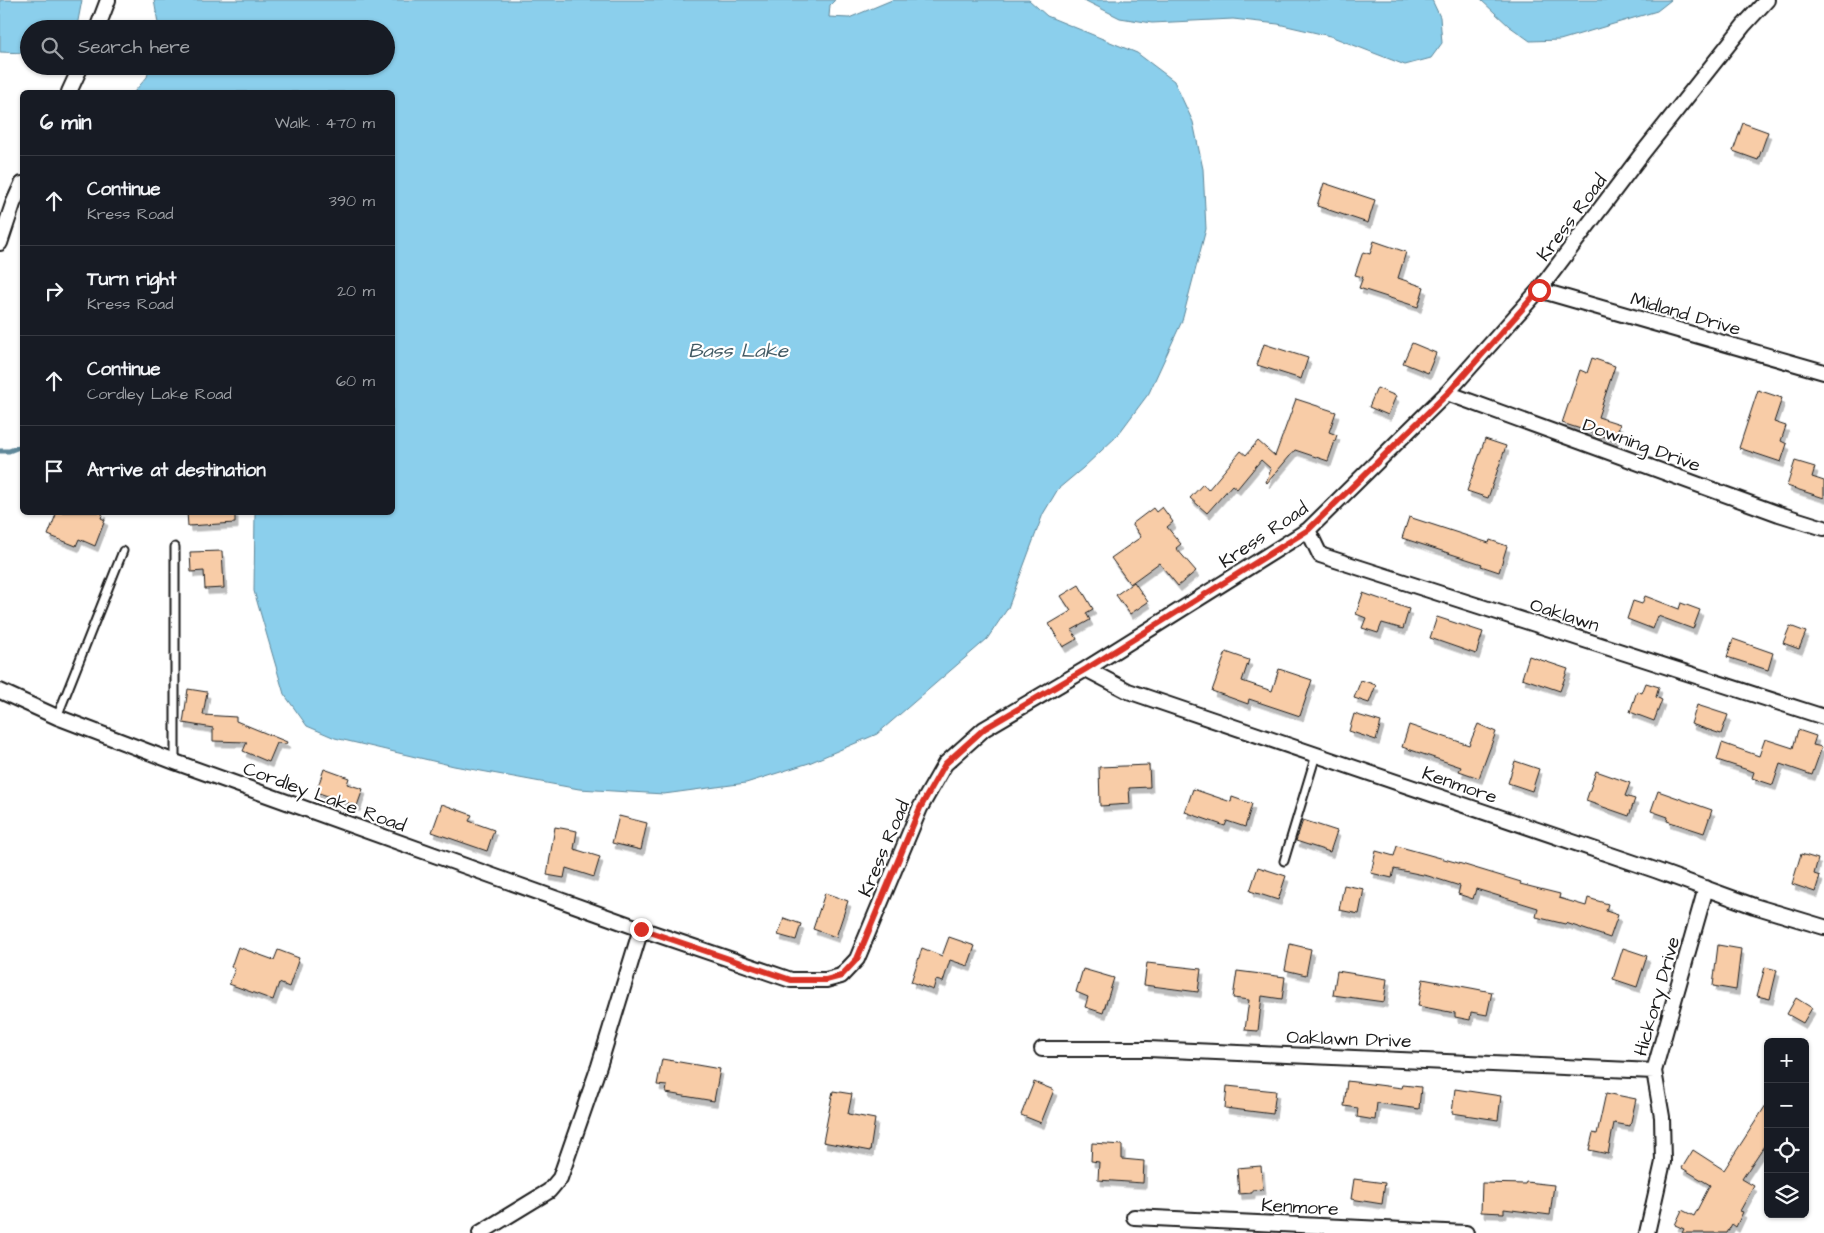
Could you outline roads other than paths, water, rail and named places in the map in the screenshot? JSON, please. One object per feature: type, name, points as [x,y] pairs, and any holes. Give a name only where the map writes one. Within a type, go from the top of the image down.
[{"type":"street","points":[[100,20],[108,0]]},
{"type":"street","name":"Kress Road","points":[[791,980],[826,980],[841,976],[857,959],[920,808],[945,764],[984,729],[1086,669],[1308,530],[1448,393],[1539,290],[1744,25],[1767,0]]},
{"type":"street","points":[[69,90],[76,75]]},
{"type":"street","points":[[0,243],[20,188]]},
{"type":"street","name":"Midland Drive","points":[[1539,290],[1824,372]]},
{"type":"street","name":"Downing Drive","points":[[1448,393],[1824,528]]},
{"type":"street","name":"Oaklawn","points":[[1308,530],[1320,555],[1824,717]]},
{"type":"street","name":"Kenmore","points":[[1086,669],[1128,691],[1754,906],[1824,927]]},
{"type":"street","name":"Cordley Lake Road","points":[[0,691],[57,717],[175,762],[641,929],[791,980]]},
{"type":"street","name":"Hickory Drive","points":[[1647,1233],[1663,1162],[1662,1118],[1654,1071],[1706,888]]},
{"type":"street","points":[[480,1233],[548,1191],[560,1178],[599,1066],[641,929]]},
{"type":"street","name":"Oaklawn Drive","points":[[1042,1049],[1148,1049],[1654,1071]]},
{"type":"street","name":"Kenmore","points":[[1134,1217],[1466,1233]]},
{"type":"lane","points":[[175,547],[175,762]]},
{"type":"lane","points":[[57,717],[123,551]]},
{"type":"lane","points":[[1284,861],[1316,755]]},
{"type":"water","points":[[0,0],[82,0],[78,20],[20,20],[20,53],[0,52]]},
{"type":"water","name":"Bass Lake","points":[[154,0],[835,0],[830,5],[829,17],[849,18],[892,0],[1029,0],[1047,16],[1137,53],[1174,81],[1193,122],[1203,169],[1206,229],[1182,321],[1149,393],[1117,436],[1058,489],[1043,514],[1008,608],[987,639],[877,734],[809,763],[746,783],[664,794],[579,789],[454,766],[335,738],[307,726],[284,694],[254,591],[255,515],[395,515],[395,90],[136,90],[148,75],[395,75],[395,20],[157,20]]},
{"type":"water","points":[[1084,0],[1432,0],[1440,17],[1442,43],[1431,58],[1405,65],[1330,36],[1278,24],[1233,19],[1152,23],[1120,18]]},
{"type":"water","points":[[1481,0],[1671,0],[1657,11],[1560,40],[1530,41],[1509,26]]},
{"type":"waterway","points":[[0,451],[9,451],[20,447]]}]
